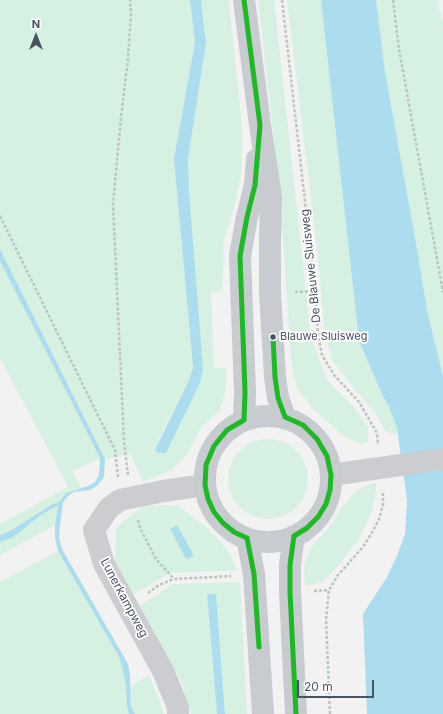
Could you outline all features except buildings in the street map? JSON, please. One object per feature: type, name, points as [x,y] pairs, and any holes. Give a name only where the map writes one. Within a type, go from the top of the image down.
[{"type":"main road","points":[[244,0],[271,197],[270,293],[275,377],[278,398],[285,417]]},
{"type":"main road","points":[[244,420],[245,392],[240,256],[247,217],[255,185],[260,125]]},
{"type":"main road","points":[[264,415],[285,417],[303,425],[317,438],[327,456],[331,475],[330,490],[326,504],[318,517],[307,528],[294,536],[279,541],[263,542],[247,538],[234,532],[223,523],[214,512],[208,499],[205,485],[206,464],[214,446],[227,430],[244,420],[264,415]]},
{"type":"main road","points":[[294,536],[290,565],[290,586],[296,714]]},
{"type":"main road","points":[[247,538],[254,574],[263,714]]},
{"type":"street","points":[[331,475],[443,459]]},
{"type":"street","name":"Lunerkampweg","points":[[178,714],[178,707],[163,671],[104,564],[94,530],[109,508],[125,499],[163,490],[205,485]]},
{"type":"path","points":[[125,499],[124,441],[113,204],[128,59],[131,14],[130,0]]},
{"type":"path","name":"De Blauwe Sluisweg","points":[[282,0],[316,298],[318,334],[322,355],[334,376],[360,402],[377,433],[386,467],[383,505],[373,531],[363,547],[338,575],[329,590],[326,619],[330,714]]},
{"type":"path","points":[[393,0],[399,49],[443,292]]},
{"type":"path","points":[[0,216],[115,450],[125,499],[156,559],[174,579]]},
{"type":"green space","points":[[0,0],[190,0],[195,42],[174,159],[193,367],[189,380],[159,439],[165,453],[200,383],[188,159],[206,43],[201,0],[229,0],[242,128],[242,170],[234,208],[224,239],[222,291],[211,292],[214,368],[226,368],[226,389],[220,411],[201,427],[187,454],[172,470],[143,482],[131,454],[105,459],[0,249]]},
{"type":"green space","points":[[258,0],[274,0],[311,338],[327,380],[354,407],[368,428],[368,442],[361,444],[345,437],[313,409],[298,390],[292,370],[274,141]]},
{"type":"green space","points":[[287,0],[321,0],[359,341],[389,407],[398,434],[385,431],[378,417],[333,362],[325,334],[315,231]]},
{"type":"green space","points":[[376,0],[437,0],[443,23],[443,376],[427,310],[385,72]]},
{"type":"green space","points":[[0,261],[100,458],[73,471],[81,488],[66,493],[59,502],[51,505],[10,531],[0,535],[0,524],[68,487],[0,358]]},
{"type":"green space","points":[[268,439],[283,442],[296,451],[305,464],[308,479],[305,494],[296,507],[283,516],[268,519],[253,516],[240,507],[231,494],[228,479],[231,464],[240,451],[253,442]]},
{"type":"green space","points":[[376,483],[376,491],[372,511],[360,537],[343,560],[323,582],[305,586],[304,566],[311,547],[327,530],[341,509],[357,490]]},
{"type":"green space","points":[[177,505],[205,526],[228,550],[237,570],[170,573],[132,595],[115,563],[116,528],[143,506]]},
{"type":"green space","points":[[58,506],[55,525],[0,555],[0,542],[12,538],[41,515]]},
{"type":"green space","points":[[58,551],[118,655],[122,666],[126,687],[127,707],[129,714],[0,714],[0,582]]},
{"type":"green space","points":[[240,582],[247,714],[225,714],[216,594],[207,594],[217,714],[191,714],[182,683],[140,606],[173,584]]},
{"type":"green space","points":[[149,675],[163,710],[163,714],[135,714],[131,707],[131,686]]},
{"type":"water","points":[[190,0],[201,0],[206,43],[188,159],[189,191],[203,369],[200,383],[166,453],[158,453],[155,450],[189,380],[193,367],[174,159],[195,42]]},
{"type":"water","points":[[321,0],[376,0],[385,72],[427,310],[443,376],[443,714],[367,714],[363,614],[387,577],[397,556],[405,534],[407,500],[397,428],[359,341]]},
{"type":"water","points":[[0,249],[105,459],[104,477],[98,485],[90,490],[74,492],[63,502],[59,537],[62,549],[128,664],[130,675],[131,707],[135,714],[129,714],[127,707],[126,687],[122,666],[118,655],[58,551],[55,538],[55,525],[58,506],[41,515],[12,538],[0,542],[0,535],[10,531],[51,505],[59,502],[66,493],[88,486],[95,482],[99,475],[100,458],[0,261]]},
{"type":"water","points":[[177,525],[194,556],[186,559],[170,529]]},
{"type":"water","points":[[207,594],[216,594],[225,714],[217,714]]},
{"type":"transit line","points":[[244,0],[260,125],[255,185],[247,217],[240,256],[245,392],[244,420]]},
{"type":"transit line","points":[[273,337],[275,377],[278,398],[285,417]]},
{"type":"transit line","points":[[285,417],[303,425],[317,439],[327,456],[331,475],[330,490],[326,504],[318,517],[307,528],[294,536]]},
{"type":"transit line","points":[[244,420],[227,430],[214,446],[206,465],[205,485],[208,499],[214,512],[223,523],[234,532],[247,538]]},
{"type":"transit line","points":[[294,536],[290,565],[290,592],[296,714]]},
{"type":"transit line","points":[[247,538],[254,574],[259,647]]},
{"type":"place","name":"Blauwe Sluisweg","points":[[273,337]]}]
